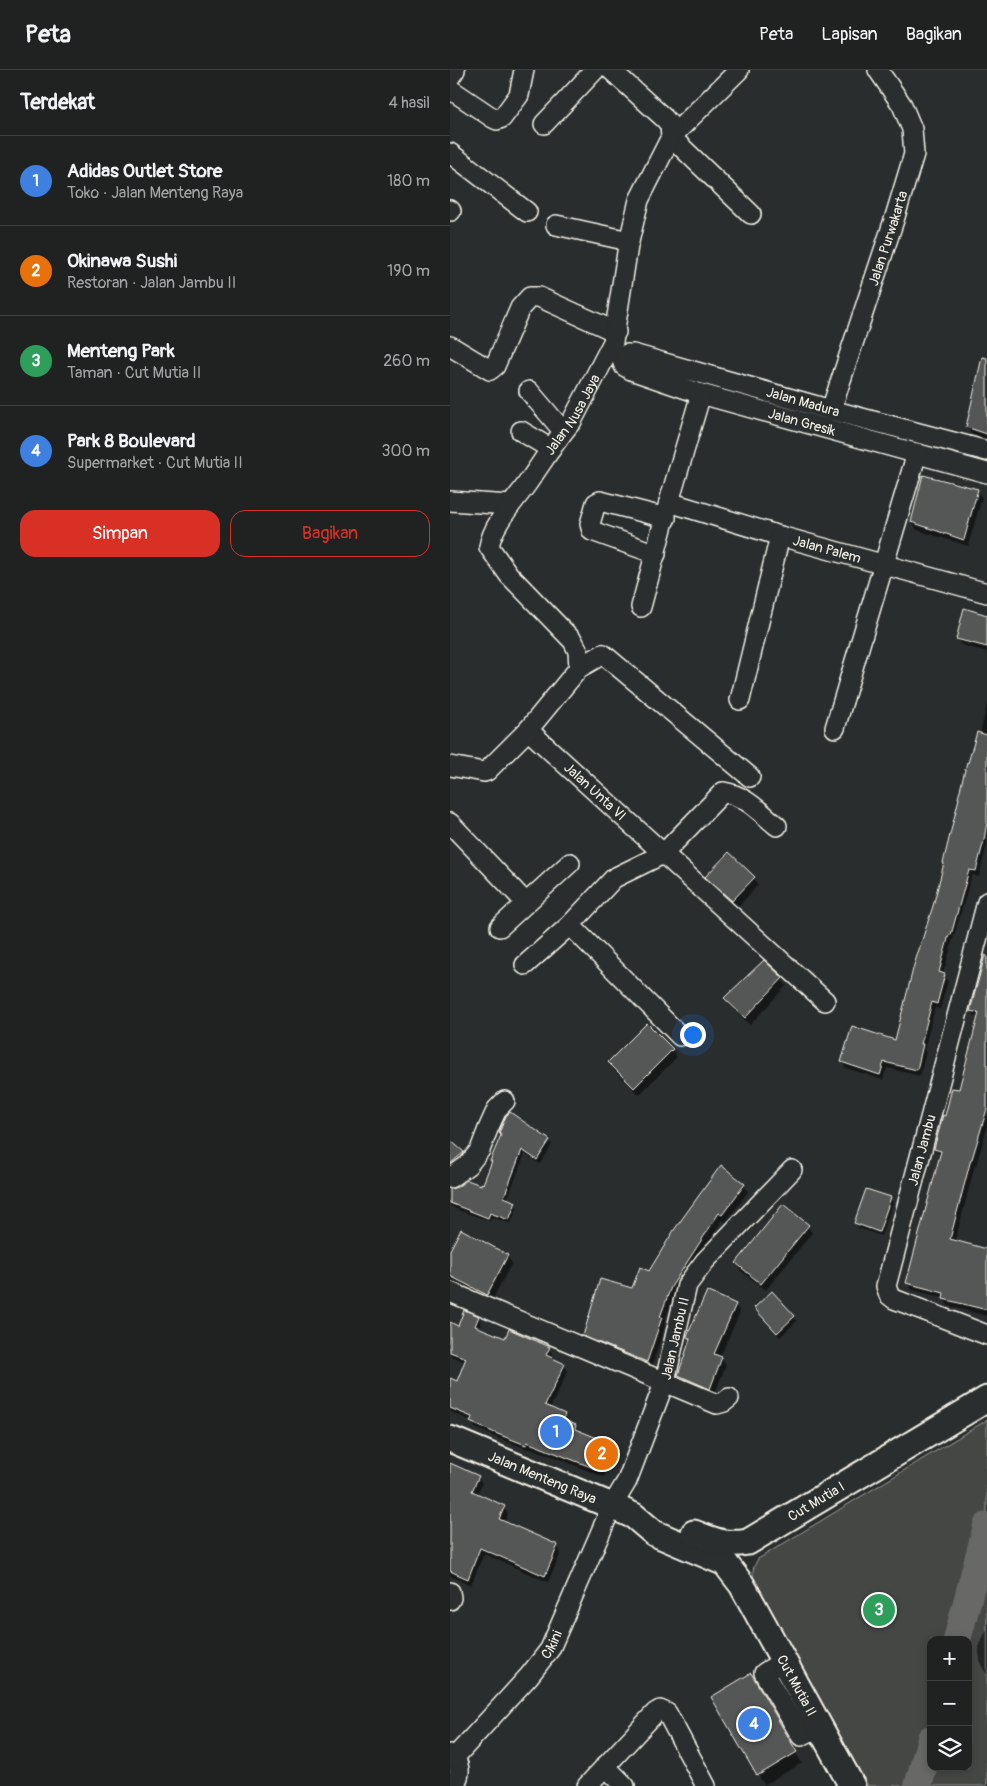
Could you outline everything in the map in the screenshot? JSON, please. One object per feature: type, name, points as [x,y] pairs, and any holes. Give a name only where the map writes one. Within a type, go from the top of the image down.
[{"type":"main road","name":"Cut Mutia I","points":[[634,1516],[660,1520],[720,1543],[748,1542],[987,1399]]},
{"type":"main road","name":"Jalan Menteng Raya","points":[[450,1439],[634,1516]]},
{"type":"main road","name":"Cut Mutia II","points":[[634,1516],[654,1533],[725,1563],[742,1585],[852,1786]]},
{"type":"main road","name":"Cut Mutia II","points":[[742,1585],[739,1561],[748,1542]]},
{"type":"street","points":[[450,77],[455,70]]},
{"type":"street","points":[[450,89],[497,120],[507,113],[519,95],[524,70]]},
{"type":"street","points":[[544,124],[594,70]]},
{"type":"street","points":[[611,70],[665,119],[670,125],[671,137],[751,214]]},
{"type":"street","points":[[671,137],[739,70]]},
{"type":"street","name":"Jalan Purwakarta","points":[[831,410],[914,154],[912,129],[902,105],[878,70]]},
{"type":"street","name":"Jalan Nusa Jaya","points":[[579,668],[578,651],[573,641],[509,575],[489,547],[490,540],[510,505],[572,421],[613,342],[629,241],[639,200],[671,137]]},
{"type":"street","points":[[450,153],[527,212]]},
{"type":"street","points":[[556,225],[629,241]]},
{"type":"street","points":[[450,346],[490,370],[495,366],[520,308],[530,297],[539,298],[616,332]]},
{"type":"street","name":"Jalan Madura","points":[[622,360],[627,354],[633,354],[831,410],[987,451]]},
{"type":"street","name":"Jalan Gresik","points":[[622,360],[624,366],[631,370],[701,394],[987,473]]},
{"type":"street","points":[[529,391],[563,431]]},
{"type":"street","points":[[641,607],[701,394]]},
{"type":"street","points":[[521,431],[551,449]]},
{"type":"street","points":[[835,728],[917,453]]},
{"type":"street","points":[[450,501],[510,505]]},
{"type":"street","name":"Jalan Palem","points":[[656,554],[592,531],[590,524],[596,504],[600,501],[668,510],[780,536],[987,593]]},
{"type":"street","points":[[740,700],[780,536]]},
{"type":"street","points":[[450,766],[487,771],[528,730],[579,668],[603,654],[750,777]]},
{"type":"street","name":"Jalan Unta VI","points":[[528,730],[825,1001]]},
{"type":"street","points":[[525,964],[570,925],[614,878],[663,854],[723,792],[734,794],[748,801],[777,826]]},
{"type":"street","points":[[450,823],[526,903]]},
{"type":"street","points":[[500,927],[570,863]]},
{"type":"street","name":"Jalan Jambu","points":[[987,902],[980,960],[886,1290],[888,1295],[894,1299],[987,1335]]},
{"type":"street","points":[[570,925],[680,1036]]},
{"type":"street","points":[[450,1178],[468,1165],[480,1150],[497,1110],[505,1101]]},
{"type":"street","name":"Jalan Jambu II","points":[[612,1506],[627,1481],[665,1382],[687,1285],[705,1261],[792,1170]]},
{"type":"street","points":[[450,1292],[717,1404],[729,1398]]},
{"type":"street","name":"Cikini","points":[[452,1756],[529,1676],[550,1649],[612,1506]]},
{"type":"street","points":[[450,1592],[450,1600]]},
{"type":"street","points":[[587,1786],[655,1713],[662,1710],[667,1713],[706,1786]]},
{"type":"street","points":[[452,1756],[459,1769],[459,1775],[453,1786]]},
{"type":"street","points":[[605,1766],[625,1786]]},
{"type":"shaded area","points":[[987,1420],[987,1786],[868,1786],[754,1579],[753,1569],[758,1559]]},
{"type":"building","points":[[982,357],[987,358],[987,434],[966,427]]},
{"type":"building","points":[[923,475],[978,489],[964,540],[911,522]]},
{"type":"building","points":[[964,608],[987,615],[987,647],[956,639]]},
{"type":"building","points":[[977,732],[987,735],[987,822],[984,840],[976,871],[969,870],[951,935],[949,935],[939,972],[945,974],[937,1004],[932,1002],[921,1044],[923,1044],[917,1070],[884,1062],[880,1075],[841,1062],[852,1026],[895,1040],[914,965],[933,906],[967,762]]},
{"type":"building","points":[[729,852],[755,877],[732,901],[705,877]]},
{"type":"building","points":[[985,955],[987,956],[987,1109],[971,1159],[950,1239],[987,1249],[987,1310],[943,1299],[944,1293],[906,1283],[941,1151],[934,1149],[943,1115],[945,1116],[952,1088],[959,1089],[979,1013],[970,1011]]},
{"type":"building","points":[[764,960],[783,978],[745,1018],[724,998]]},
{"type":"building","points":[[647,1023],[673,1049],[634,1088],[608,1062]]},
{"type":"building","points":[[510,1112],[550,1140],[537,1160],[522,1150],[504,1197],[516,1202],[509,1220],[490,1213],[488,1218],[450,1203],[450,1189],[457,1187],[467,1180],[483,1184],[501,1135],[499,1133],[506,1116]]},
{"type":"building","points":[[450,1140],[464,1152],[450,1164]]},
{"type":"building","points":[[721,1165],[745,1184],[722,1215],[719,1213],[671,1287],[647,1362],[583,1336],[600,1279],[632,1288],[640,1267],[649,1271],[674,1230]]},
{"type":"building","points":[[866,1189],[891,1197],[879,1232],[854,1223]]},
{"type":"building","points":[[783,1204],[809,1225],[761,1284],[736,1263]]},
{"type":"building","points":[[461,1229],[508,1255],[487,1295],[450,1276],[450,1250]]},
{"type":"building","points":[[707,1291],[736,1304],[714,1354],[722,1357],[710,1389],[678,1375],[690,1339],[687,1336]]},
{"type":"building","points":[[772,1291],[795,1316],[777,1333],[754,1308]]},
{"type":"building","points":[[464,1310],[479,1316],[475,1326],[505,1338],[509,1329],[550,1347],[546,1355],[565,1364],[545,1405],[565,1414],[563,1419],[576,1425],[575,1429],[612,1444],[601,1471],[527,1442],[526,1445],[495,1433],[470,1422],[472,1417],[450,1408],[450,1378],[457,1381],[466,1358],[450,1352],[450,1322],[458,1326]]},
{"type":"building","points":[[450,1463],[479,1476],[472,1491],[505,1506],[499,1519],[558,1545],[545,1576],[480,1548],[468,1579],[450,1571]]},
{"type":"building","points":[[751,1673],[797,1752],[757,1776],[711,1697]]},
{"type":"waterway","points":[[958,1636],[987,1526]]},
{"type":"waterway","points":[[918,1786],[927,1753]]},
{"type":"place","name":"Adidas Outlet Store","points":[[556,1432]]},
{"type":"place","name":"Okinawa Sushi","points":[[602,1454]]},
{"type":"place","name":"Menteng Park","points":[[879,1610]]},
{"type":"place","name":"Park 8 Boulevard","points":[[754,1724]]}]
